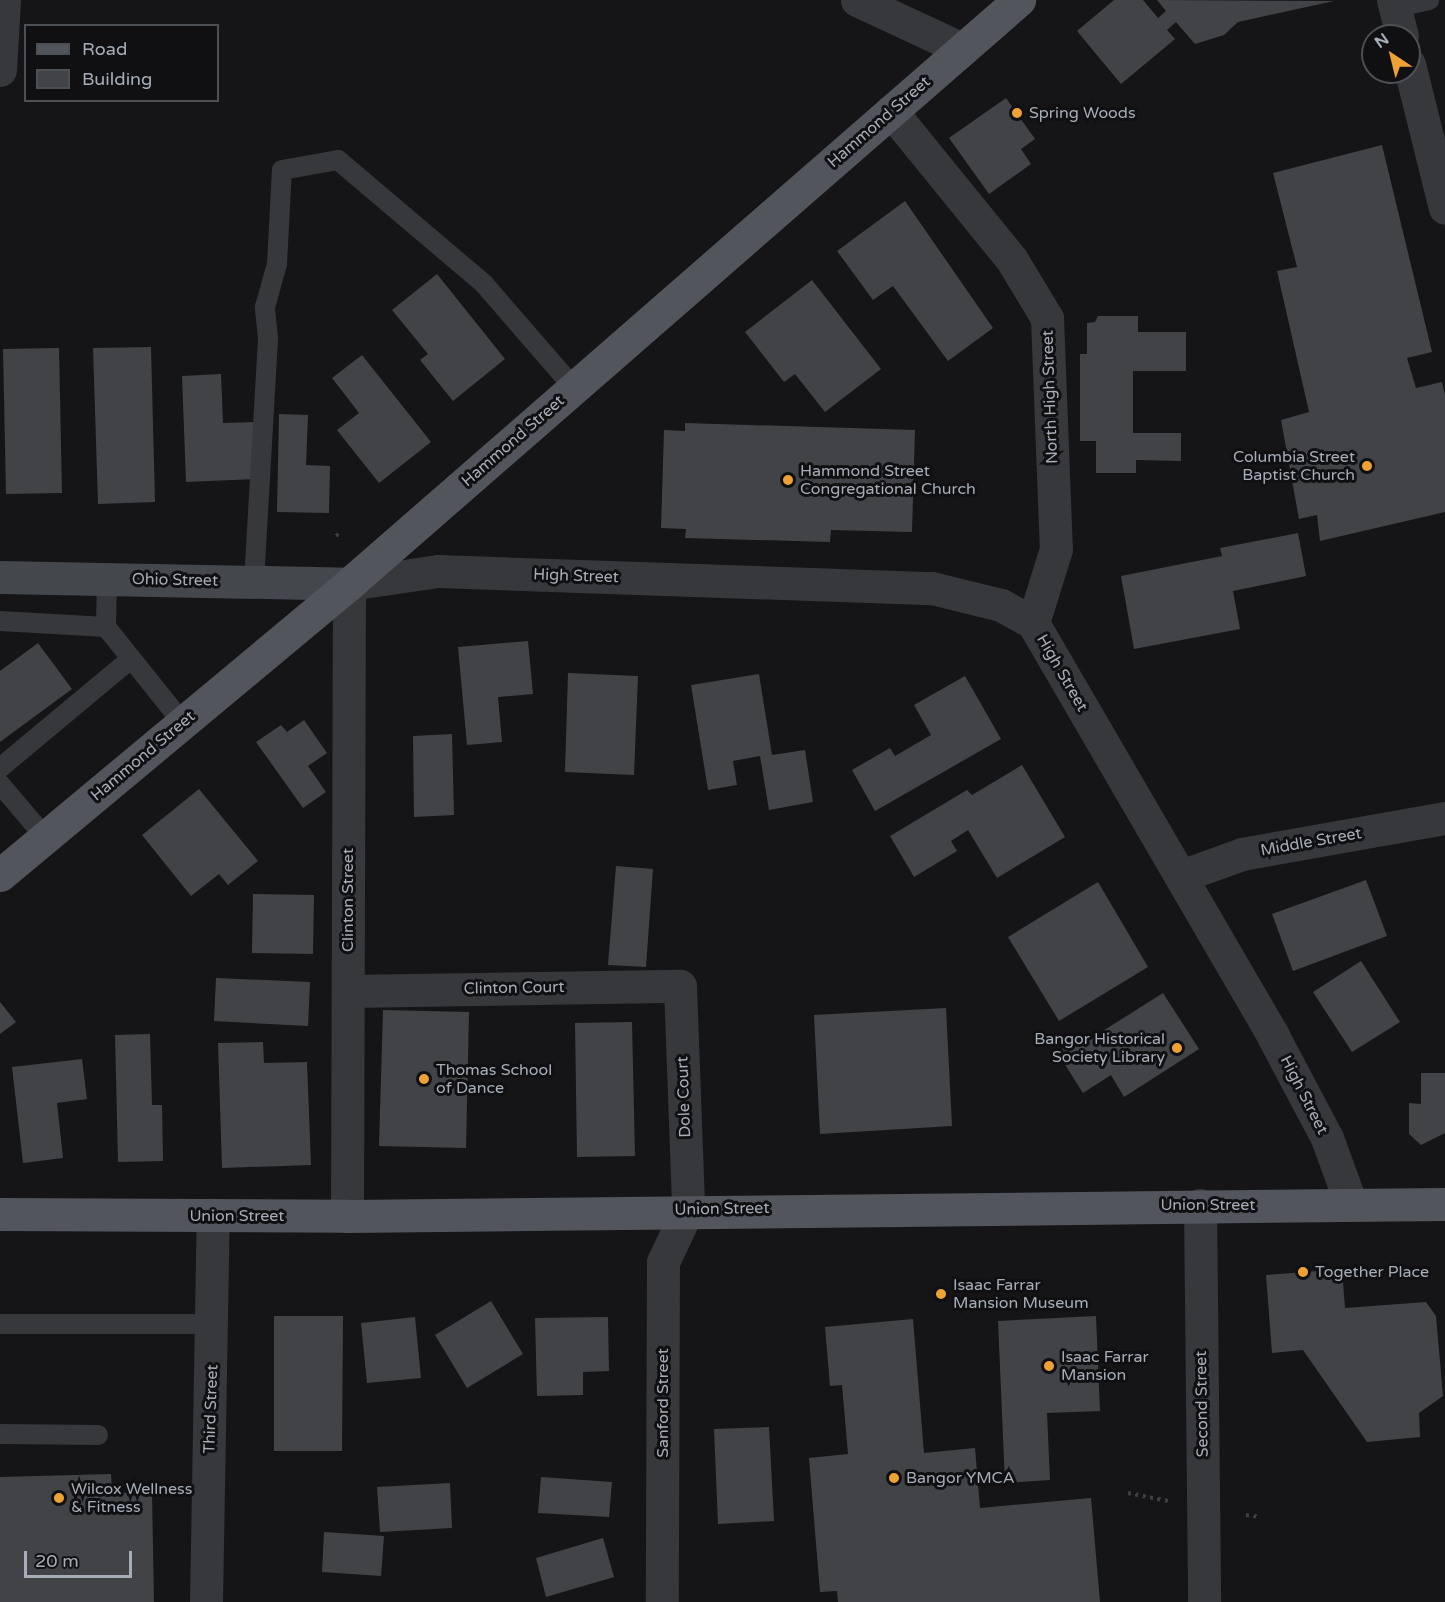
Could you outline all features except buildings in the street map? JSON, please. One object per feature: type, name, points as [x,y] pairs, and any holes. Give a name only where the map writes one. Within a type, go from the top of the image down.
[{"type":"main road","name":"Hammond Street","points":[[0,875],[349,584],[1019,0]]},
{"type":"main road","name":"Union Street","points":[[0,1214],[347,1216],[688,1209],[1445,1204]]},
{"type":"street","points":[[0,70],[4,0]]},
{"type":"street","points":[[857,0],[962,49]]},
{"type":"street","points":[[1414,84],[1445,207]]},
{"type":"street","name":"North High Street","points":[[891,111],[1012,260],[1047,318],[1056,549],[1033,623]]},
{"type":"street","name":"High Street","points":[[349,584],[438,571],[932,588],[1001,605],[1033,623],[1294,1075],[1337,1161],[1351,1204]]},
{"type":"street","name":"Ohio Street","points":[[0,577],[349,584]]},
{"type":"street","name":"Clinton Street","points":[[347,1216],[349,584]]},
{"type":"street","name":"Middle Street","points":[[1181,876],[1242,854],[1445,818]]},
{"type":"street","name":"Clinton Court","points":[[348,991],[680,986]]},
{"type":"street","name":"Dole Court","points":[[680,986],[688,1209]]},
{"type":"street","name":"Second Street","points":[[1200,1205],[1204,1602]]},
{"type":"street","name":"Sanford Street","points":[[662,1602],[663,1262],[688,1209]]},
{"type":"street","name":"Third Street","points":[[206,1602],[214,1324],[213,1215]]},
{"type":"lane","points":[[1397,15],[1430,0]]},
{"type":"lane","points":[[254,582],[268,338],[265,307],[278,264],[282,170],[338,160],[484,284],[574,388]]},
{"type":"lane","points":[[107,579],[106,627],[183,723]]},
{"type":"lane","points":[[0,621],[106,627]]},
{"type":"lane","points":[[0,768],[131,659]]},
{"type":"lane","points":[[0,784],[45,837]]},
{"type":"lane","points":[[0,1324],[214,1324]]},
{"type":"lane","points":[[0,1434],[98,1435]]},
{"type":"path","points":[[1128,1493],[1171,1501]]},
{"type":"path","points":[[1246,1515],[1260,1517]]},
{"type":"place","name":"Spring Woods","points":[[1017,113]]},
{"type":"place","name":"Columbia Street Baptist Church","points":[[1367,466]]},
{"type":"place","name":"Hammond Street Congregational Church","points":[[788,480]]},
{"type":"place","name":"Bangor Historical Society Library","points":[[1177,1048]]},
{"type":"place","name":"Thomas School of Dance","points":[[424,1079]]},
{"type":"place","name":"Together Place","points":[[1303,1272]]},
{"type":"place","name":"Isaac Farrar Mansion Museum","points":[[941,1294]]},
{"type":"place","name":"Isaac Farrar Mansion","points":[[1049,1366]]},
{"type":"place","name":"Bangor YMCA","points":[[894,1478]]},
{"type":"place","name":"Wilcox Wellness & Fitness","points":[[59,1498]]}]
